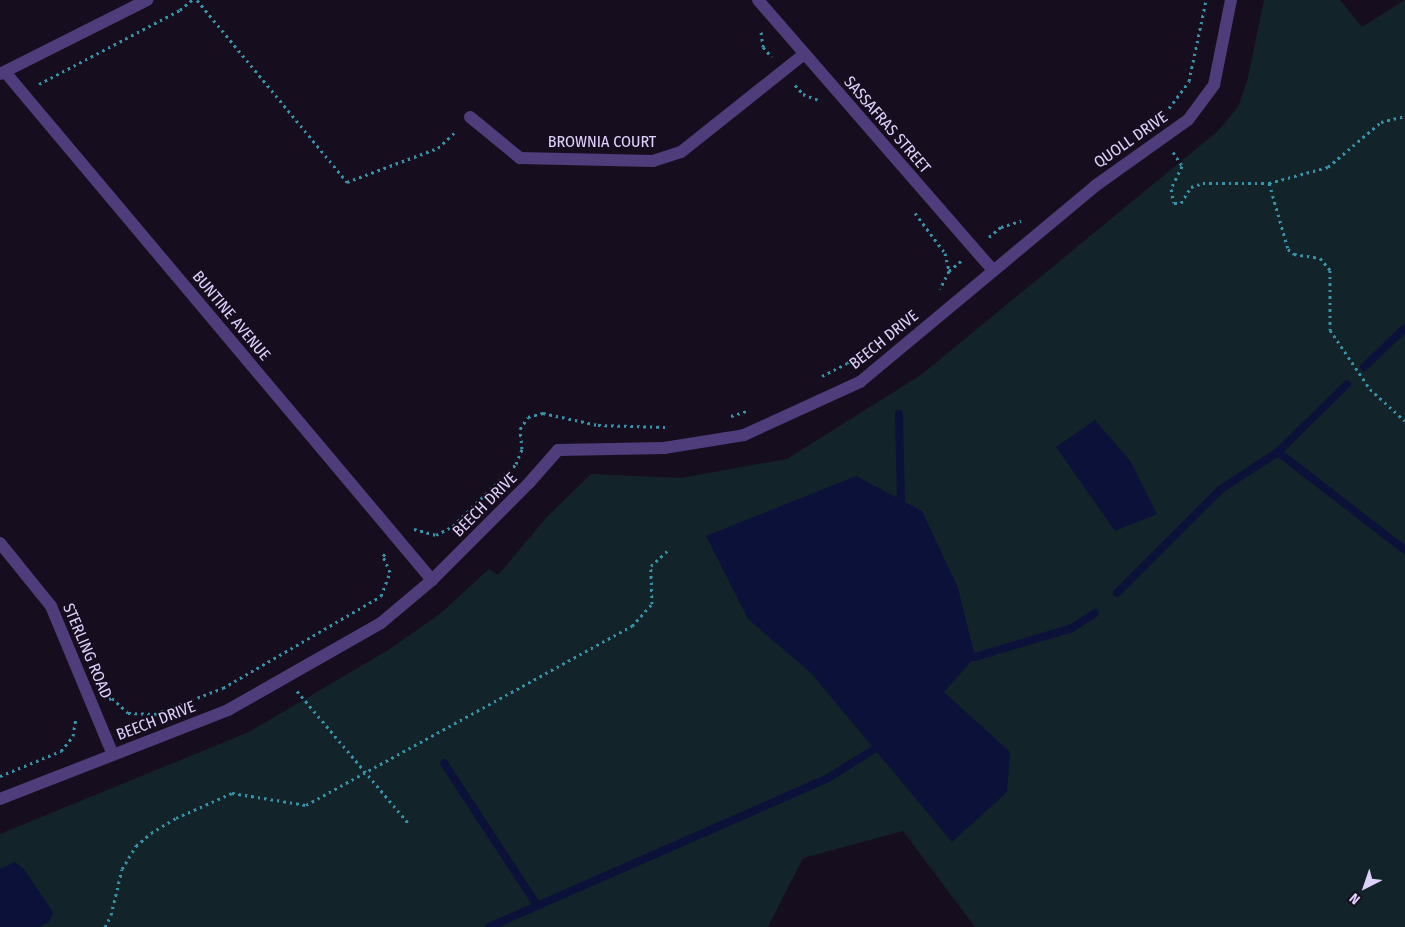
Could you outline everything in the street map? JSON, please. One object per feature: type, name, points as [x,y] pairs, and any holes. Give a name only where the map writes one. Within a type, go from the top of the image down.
[{"type":"street","points":[[2,73],[147,0]]},
{"type":"street","name":"SASSAFRAS STREET","points":[[758,0],[803,55],[993,270]]},
{"type":"street","name":"QUOLL DRIVE","points":[[993,270],[1095,186],[1188,120],[1214,85],[1231,0]]},
{"type":"street","name":"BROWNIA COURT","points":[[470,117],[520,158],[653,161],[681,152],[803,55]]},
{"type":"street","name":"BUNTINE AVENUE","points":[[2,73],[22,92],[432,580]]},
{"type":"street","name":"BEECH DRIVE","points":[[0,800],[228,710],[380,623],[432,580],[529,484],[558,450],[664,448],[744,434],[860,382],[993,270]]},
{"type":"street","name":"STERLING ROAD","points":[[0,543],[51,606],[113,755]]},
{"type":"path","points":[[22,92],[180,10],[192,0]]},
{"type":"path","points":[[197,0],[347,182],[438,148],[470,117]]},
{"type":"path","points":[[1165,111],[1189,81],[1206,0]]},
{"type":"path","points":[[760,28],[763,46],[803,94],[822,102]]},
{"type":"path","points":[[1164,137],[1182,166],[1171,189],[1174,203],[1181,203],[1191,187],[1203,182],[1269,183],[1328,167],[1381,122],[1405,116]]},
{"type":"path","points":[[1269,183],[1288,250],[1294,254],[1320,258],[1330,270],[1330,330],[1370,389],[1405,421]]},
{"type":"path","points":[[910,207],[945,253],[949,271]]},
{"type":"path","points":[[932,296],[940,290],[949,271],[1001,227],[1020,222],[1026,216]]},
{"type":"path","points":[[813,381],[847,363],[876,342]]},
{"type":"path","points":[[724,417],[756,408]]},
{"type":"path","points":[[0,776],[61,751],[73,736],[76,714],[112,698],[128,713],[155,714],[223,688],[381,596],[390,572],[383,556],[414,528],[436,535],[453,526],[516,464],[522,449],[520,429],[528,417],[543,413],[598,425],[671,427]]},
{"type":"path","points":[[105,927],[111,915],[122,869],[136,846],[176,818],[232,793],[306,805],[632,626],[652,604],[651,566],[670,548]]},
{"type":"path","points":[[273,658],[317,719],[408,823]]},
{"type":"green space","points":[[1264,0],[1340,0],[1362,27],[1405,0],[1405,927],[975,927],[903,831],[803,858],[768,927],[0,927],[0,834],[249,732],[390,649],[441,613],[489,569],[498,575],[546,518],[591,474],[681,478],[787,459],[921,375],[1218,131],[1238,107],[1247,82]]},
{"type":"shaded area","points":[[1095,420],[1131,462],[1157,514],[1115,531],[1056,447]]},
{"type":"shaded area","points":[[856,476],[922,511],[958,588],[975,657],[944,692],[1010,752],[1007,792],[952,842],[811,673],[748,619],[706,536]]},
{"type":"shaded area","points":[[15,862],[24,869],[53,912],[49,922],[39,927],[0,927],[0,869]]},
{"type":"waterway","points":[[1364,367],[1405,328]]},
{"type":"waterway","points":[[1117,593],[1221,489],[1278,452],[1347,384]]},
{"type":"waterway","points":[[899,414],[901,500]]},
{"type":"waterway","points":[[1278,452],[1405,550]]},
{"type":"waterway","points":[[975,657],[1072,628],[1095,613]]},
{"type":"waterway","points":[[489,927],[828,778],[876,748]]},
{"type":"waterway","points":[[444,763],[537,905]]}]
